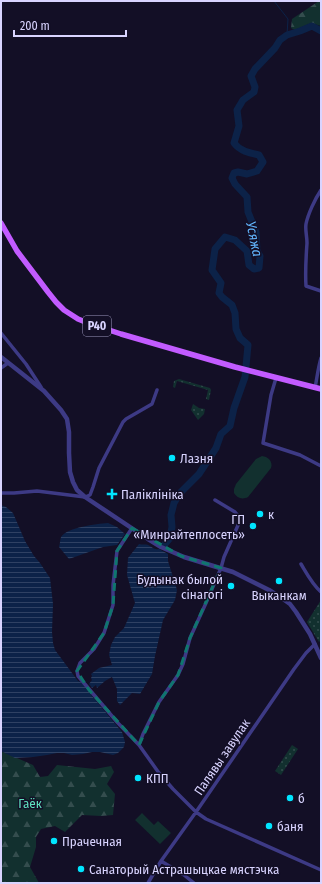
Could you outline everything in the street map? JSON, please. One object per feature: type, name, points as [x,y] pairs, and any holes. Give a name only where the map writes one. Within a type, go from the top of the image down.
[{"type":"main road","name":"Р40","points":[[1,223],[17,251],[48,292],[64,310],[78,319],[100,327],[235,367],[321,389]]},
{"type":"street","points":[[321,190],[314,202],[306,223],[306,286],[321,291]]},
{"type":"street","points":[[1,333],[26,364],[44,391],[61,410],[66,419],[69,432],[70,472],[77,490],[85,497],[161,547],[184,557],[233,572],[269,590],[283,599],[290,604],[296,612],[320,650],[321,658]]},
{"type":"street","points":[[1,357],[44,391]]},
{"type":"street","points":[[315,388],[319,378],[319,365],[321,358]]},
{"type":"street","points":[[1,368],[8,363]]},
{"type":"street","points":[[276,378],[271,395],[262,443],[300,456],[321,466]]},
{"type":"street","points":[[1,493],[37,491],[85,497],[90,495],[99,468],[123,422],[152,404],[157,390]]},
{"type":"street","points":[[139,745],[142,734],[159,702],[178,675],[183,664],[190,638],[239,523],[240,518],[235,512],[215,500]]},
{"type":"street","points":[[132,528],[117,551],[113,585],[113,605],[104,634],[94,649],[80,663],[77,671],[78,676],[117,722],[139,745],[159,773],[196,812],[206,819],[321,870]]},
{"type":"street","points":[[301,564],[310,579],[321,592]]},
{"type":"street","name":"Палявы завулак","points":[[148,883],[161,860],[196,812],[294,669],[315,644]]},
{"type":"street","points":[[161,860],[194,883]]},
{"type":"highlighted area","points":[[132,528],[181,556],[221,568],[190,638],[178,675],[159,702],[139,745],[89,690],[77,671],[104,633],[113,605],[117,551]]},
{"type":"green space","points":[[321,1],[321,26],[311,23],[295,30],[291,28],[292,19]]},
{"type":"green space","points":[[179,379],[210,388],[209,400],[206,399],[208,390],[177,381],[175,388],[173,387],[174,381]]},
{"type":"green space","points":[[193,404],[199,408],[205,409],[204,414],[198,420],[191,410]]},
{"type":"green space","points":[[262,456],[267,457],[270,460],[271,468],[248,497],[238,497],[234,493],[236,484],[256,459]]},
{"type":"green space","points":[[321,600],[321,640],[319,642],[307,622]]},
{"type":"green space","points":[[292,745],[298,749],[281,775],[275,771]]},
{"type":"green space","name":"Гаёк","points":[[1,751],[33,765],[40,777],[48,776],[57,765],[95,769],[111,766],[114,772],[107,784],[115,794],[113,815],[82,815],[65,832],[55,826],[41,829],[36,837],[36,847],[30,867],[39,883],[1,883]]},
{"type":"green space","points":[[142,813],[154,825],[158,821],[171,833],[160,844],[135,820]]},
{"type":"water","points":[[1,505],[13,513],[25,541],[50,578],[53,604],[52,632],[55,650],[78,681],[85,686],[122,732],[125,742],[124,747],[118,753],[113,755],[92,752],[72,755],[57,753],[15,758],[1,751]]},
{"type":"water","points":[[108,523],[117,527],[125,534],[117,545],[103,547],[69,559],[59,547],[61,537],[76,528]]},
{"type":"water","points":[[139,544],[147,545],[154,549],[159,549],[168,554],[168,561],[177,590],[175,600],[163,620],[152,674],[140,694],[132,693],[120,705],[117,701],[117,689],[112,677],[97,688],[96,685],[92,688],[89,684],[92,680],[91,674],[99,668],[112,665],[109,655],[111,645],[115,637],[124,628],[135,603],[127,575],[128,558]]},
{"type":"waterway","points":[[274,1],[288,19],[287,35]]},
{"type":"waterway","name":"Усяжа","points":[[165,544],[170,538],[172,527],[171,515],[174,503],[180,493],[199,474],[216,448],[221,434],[230,426],[234,408],[245,377],[248,345],[240,338],[236,329],[235,313],[232,305],[219,293],[221,283],[212,270],[215,249],[225,237],[235,240],[247,251],[249,265],[254,269],[259,268],[260,256],[257,251],[256,232],[248,212],[247,197],[235,184],[232,178],[234,173],[238,172],[247,174],[257,171],[263,162],[259,155],[242,150],[234,143],[239,126],[237,110],[243,100],[254,92],[255,87],[251,76],[255,69],[275,48],[280,40],[287,35],[312,26],[321,31]]},
{"type":"place","name":"Лазня","points":[[172,458]]},
{"type":"place","name":"Паліклініка","points":[[112,494]]},
{"type":"place","name":"к","points":[[260,514]]},
{"type":"place","name":"ГП «Минрайтеплосеть»","points":[[253,526]]},
{"type":"place","name":"Выканкам","points":[[279,581]]},
{"type":"place","name":"Будынак былой сінагогі","points":[[231,586]]},
{"type":"place","name":"КПП","points":[[138,778]]},
{"type":"place","name":"б","points":[[290,798]]},
{"type":"place","name":"баня","points":[[269,826]]},
{"type":"place","name":"Прачечная","points":[[54,841]]},
{"type":"place","name":"Санаторый Астрашыцкае мястэчка","points":[[81,869]]}]
